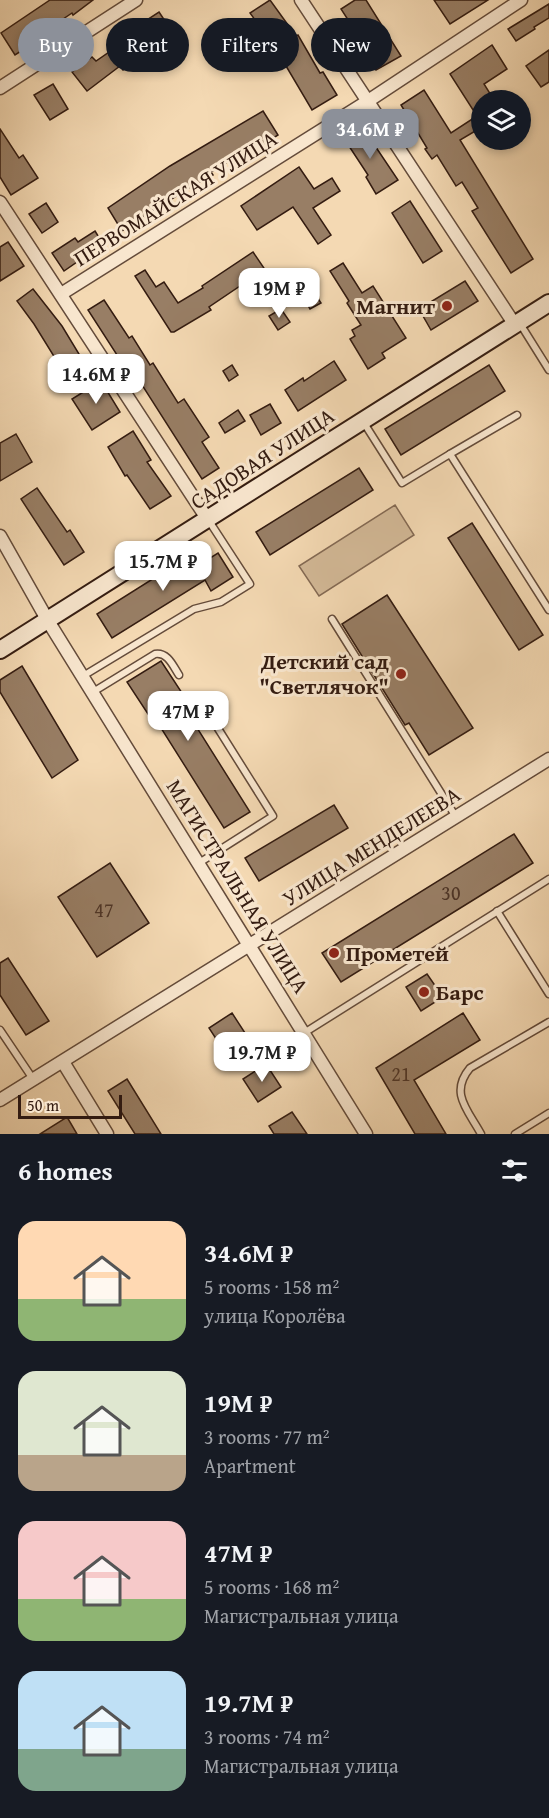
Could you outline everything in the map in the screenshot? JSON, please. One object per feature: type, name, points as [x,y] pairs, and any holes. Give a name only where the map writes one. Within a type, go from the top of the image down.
[{"type":"street","points":[[0,88],[136,0]]},
{"type":"street","points":[[301,0],[517,323]]},
{"type":"street","name":"ПЕРВОМАЙСКАЯ УЛИЦА","points":[[61,294],[368,101],[521,0]]},
{"type":"street","points":[[0,201],[208,520]]},
{"type":"street","name":"САДОВАЯ УЛИЦА","points":[[0,650],[549,303]]},
{"type":"street","name":"МАГИСТРАЛЬНАЯ УЛИЦА","points":[[0,536],[48,621],[366,1134]]},
{"type":"street","name":"УЛИЦА МЕНДЕЛЕЕВА","points":[[0,1100],[549,759]]},
{"type":"street","points":[[63,1062],[107,1134]]},
{"type":"lane","points":[[517,323],[549,370]]},
{"type":"lane","points":[[362,420],[402,483],[517,415]]},
{"type":"lane","points":[[450,454],[549,610]]},
{"type":"lane","points":[[83,676],[194,609],[221,602],[250,584],[208,520]]},
{"type":"lane","points":[[332,619],[456,817]]},
{"type":"lane","points":[[93,692],[155,654],[166,656],[179,675]]},
{"type":"lane","points":[[199,863],[273,816],[202,703]]},
{"type":"lane","points":[[304,1033],[549,879]]},
{"type":"lane","points":[[497,911],[549,994]]},
{"type":"lane","points":[[481,1134],[459,1095],[461,1080],[470,1068],[549,1022]]},
{"type":"lane","points":[[0,1030],[33,1080]]},
{"type":"lane","points":[[515,1134],[549,1113]]},
{"type":"shaded area","points":[[395,505],[414,535],[319,596],[299,566]]},
{"type":"building","points":[[50,0],[93,0],[73,15],[72,13],[65,18],[23,18]]},
{"type":"building","points":[[270,0],[283,18],[254,18],[250,13]]},
{"type":"building","points":[[355,0],[366,0],[377,18],[347,18],[341,9]]},
{"type":"building","points":[[434,0],[488,0],[450,24]]},
{"type":"building","points":[[549,4],[549,18],[516,41],[508,29]]},
{"type":"building","points":[[159,12],[163,18],[150,18]]},
{"type":"building","points":[[18,22],[18,53],[15,55],[1,33]]},
{"type":"building","points":[[299,37],[311,57],[311,72],[323,72],[337,95],[312,110],[290,72],[299,72]]},
{"type":"building","points":[[392,42],[401,56],[392,61]]},
{"type":"building","points":[[492,45],[507,69],[484,84],[488,90],[471,90],[471,107],[450,74]]},
{"type":"building","points":[[549,50],[549,82],[541,87],[526,66]]},
{"type":"building","points":[[106,54],[106,72],[112,72],[87,91],[72,72],[94,72],[94,59],[96,61]]},
{"type":"building","points":[[53,84],[68,109],[50,120],[34,95]]},
{"type":"building","points":[[424,90],[451,133],[471,120],[471,134],[460,140],[533,259],[511,273],[472,211],[478,208],[462,182],[456,186],[437,155],[432,159],[401,105]]},
{"type":"building","points":[[263,111],[278,135],[258,148],[255,145],[211,172],[213,175],[122,231],[108,208],[170,166]]},
{"type":"building","points":[[361,125],[398,180],[376,194],[366,177],[368,175],[343,137]]},
{"type":"building","points":[[0,129],[19,158],[23,155],[38,178],[11,195],[0,177]]},
{"type":"building","points":[[299,167],[314,189],[332,178],[340,191],[313,208],[331,235],[318,244],[293,207],[257,230],[241,206]]},
{"type":"building","points":[[410,201],[442,251],[423,263],[392,213]]},
{"type":"building","points":[[46,203],[58,222],[42,233],[29,214]]},
{"type":"building","points":[[95,231],[103,244],[64,271],[52,253],[75,238],[78,242]]},
{"type":"building","points":[[8,242],[24,266],[0,281],[0,247]]},
{"type":"building","points":[[253,252],[268,274],[250,287],[246,282],[209,307],[211,310],[174,332],[171,332],[135,276],[145,270],[156,287],[164,282],[178,303]]},
{"type":"building","points":[[343,263],[362,293],[373,286],[406,338],[382,353],[385,358],[368,369],[350,339],[355,336],[352,330],[361,325],[330,271]]},
{"type":"building","points":[[299,276],[308,289],[298,296],[289,282]]},
{"type":"building","points":[[465,281],[478,301],[431,330],[419,309]]},
{"type":"building","points":[[33,289],[62,326],[82,359],[63,371],[17,301]]},
{"type":"building","points":[[315,294],[321,303],[310,309],[305,300]]},
{"type":"building","points":[[104,300],[129,338],[132,336],[150,365],[153,363],[178,403],[184,399],[209,437],[202,442],[219,468],[202,479],[130,366],[126,369],[88,310]]},
{"type":"building","points":[[281,309],[290,322],[278,330],[269,316]]},
{"type":"building","points":[[334,361],[346,380],[298,411],[285,390],[303,378],[304,381]]},
{"type":"building","points":[[232,365],[238,375],[229,381],[223,371]]},
{"type":"building","points":[[489,365],[505,391],[401,455],[385,429]]},
{"type":"building","points":[[101,381],[120,412],[92,430],[72,399]]},
{"type":"building","points":[[270,404],[281,423],[261,435],[250,415]]},
{"type":"building","points":[[238,410],[245,421],[225,433],[219,423]]},
{"type":"building","points":[[133,431],[151,460],[147,462],[171,496],[150,509],[127,475],[125,476],[108,447]]},
{"type":"building","points":[[16,434],[32,462],[0,481],[0,443]]},
{"type":"building","points":[[359,468],[373,490],[270,555],[256,532]]},
{"type":"building","points":[[37,488],[67,532],[70,530],[84,552],[64,565],[21,499]]},
{"type":"building","points":[[472,523],[543,635],[519,650],[448,538]]},
{"type":"building","points":[[218,553],[233,577],[211,591],[205,580],[112,638],[97,614],[189,556],[196,567]]},
{"type":"building","points":[[387,595],[473,728],[429,755],[409,723],[405,725],[342,624]]},
{"type":"building","points":[[161,661],[182,693],[177,696],[250,812],[224,828],[151,712],[148,714],[127,682]]},
{"type":"building","points":[[22,666],[78,760],[52,778],[0,692],[0,680]]},
{"type":"building","points":[[334,805],[348,828],[259,881],[245,858]]},
{"type":"building","points":[[514,834],[533,863],[341,982],[322,953]]},
{"type":"building","points":[[110,863],[149,923],[97,957],[58,897]]},
{"type":"building","points":[[8,958],[49,1021],[26,1035],[0,995],[0,963]]},
{"type":"building","name":"Барс","points":[[427,974],[443,997],[421,1011],[406,987]]},
{"type":"building","points":[[232,1013],[247,1036],[224,1051],[209,1028]]},
{"type":"building","points":[[463,1013],[480,1040],[414,1080],[446,1134],[415,1134],[376,1068]]},
{"type":"building","points":[[266,1064],[281,1087],[258,1102],[243,1079]]},
{"type":"building","points":[[127,1079],[161,1134],[135,1134],[108,1091]]},
{"type":"building","points":[[292,1112],[307,1134],[274,1134],[269,1126]]},
{"type":"building","points":[[67,1117],[77,1134],[40,1134]]},
{"type":"place","name":"Магнит","points":[[447,306]]},
{"type":"place","name":"Детский сад \"Светлячок\"","points":[[401,674]]},
{"type":"place","name":"Прометей","points":[[334,953]]},
{"type":"place","name":"Барс","points":[[424,992]]}]
